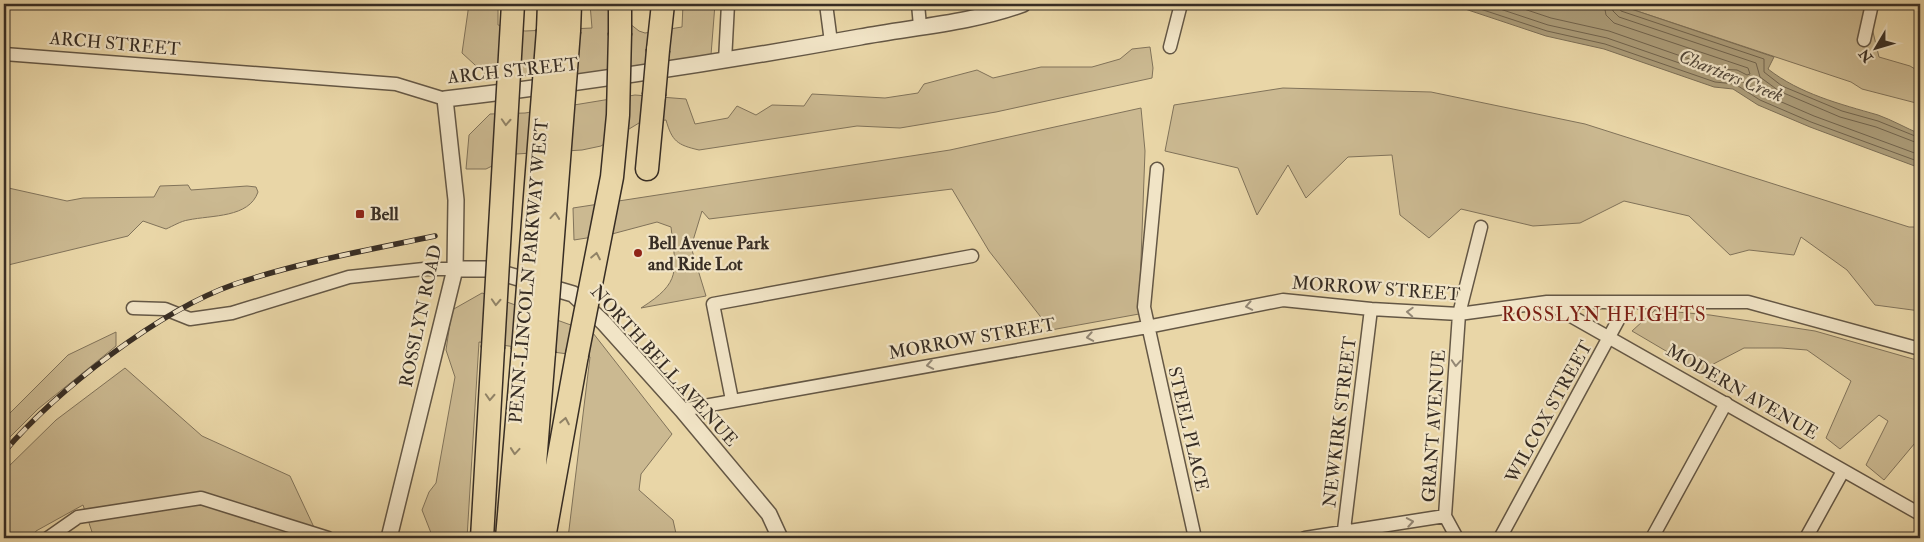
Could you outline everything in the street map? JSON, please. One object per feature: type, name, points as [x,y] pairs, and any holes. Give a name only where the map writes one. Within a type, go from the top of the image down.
[{"type":"highway","points":[[482,538],[513,4]]},
{"type":"highway","name":"PENN-LINCOLN PARKWAY WEST","points":[[549,4],[558,31]]},
{"type":"highway","name":"PENN-LINCOLN PARKWAY WEST","points":[[528,538],[533,351],[558,31],[570,4]]},
{"type":"highway","points":[[544,538],[612,177],[618,115],[620,4]]},
{"type":"highway","points":[[647,169],[663,4]]},
{"type":"highway","name":"PENN-LINCOLN PARKWAY WEST","points":[[508,538],[533,351]]},
{"type":"street","points":[[726,61],[728,4]]},
{"type":"street","points":[[826,4],[831,42]]},
{"type":"street","points":[[918,4],[920,26]]},
{"type":"street","points":[[1170,47],[1180,4]]},
{"type":"street","points":[[1864,40],[1872,4]]},
{"type":"street","name":"ARCH STREET","points":[[4,54],[396,84],[445,99],[600,81],[726,61],[920,26],[1014,5]]},
{"type":"street","name":"ROSSLYN ROAD","points":[[389,538],[454,269],[456,200],[445,99]]},
{"type":"street","name":"STEEL PLACE","points":[[1157,168],[1144,307],[1195,538]]},
{"type":"street","name":"GRANT AVENUE","points":[[1457,538],[1445,516],[1459,314],[1481,227]]},
{"type":"street","points":[[732,400],[713,304],[972,256]]},
{"type":"street","points":[[133,308],[165,309],[190,319],[232,313],[349,277],[424,269],[454,269]]},
{"type":"street","name":"NORTH BELL AVENUE","points":[[454,269],[488,269],[573,294],[604,323],[682,410],[769,514],[780,538]]},
{"type":"street","name":"MORROW STREET","points":[[682,410],[1283,300],[1371,310],[1459,314],[1547,302],[1748,302],[1920,349]]},
{"type":"street","name":"MODERN AVENUE","points":[[1547,302],[1920,514]]},
{"type":"street","name":"WILCOX STREET","points":[[1500,538],[1628,302]]},
{"type":"street","name":"NEWKIRK STREET","points":[[1344,535],[1371,310]]},
{"type":"street","points":[[1652,538],[1726,403]]},
{"type":"street","points":[[1806,538],[1843,471]]},
{"type":"street","points":[[48,538],[78,516],[201,498],[328,538]]},
{"type":"street","points":[[1305,538],[1344,535],[1445,516]]},
{"type":"shaded area","points":[[469,4],[498,4],[498,25],[525,31],[592,28],[590,4],[605,4],[639,31],[645,33],[682,27],[683,4],[715,4],[711,55],[701,59],[642,65],[589,75],[487,76],[462,53]]},
{"type":"shaded area","points":[[1616,4],[1783,4],[1808,9],[1810,4],[1869,4],[1879,57],[1910,66],[1920,72],[1920,104],[1862,89],[1851,82]]},
{"type":"shaded area","points":[[1150,47],[1153,68],[1152,78],[996,112],[900,128],[857,126],[699,150],[676,141],[666,120],[639,123],[601,146],[582,150],[516,154],[486,169],[466,169],[469,135],[490,114],[525,113],[635,95],[686,99],[695,124],[728,118],[737,106],[756,115],[772,105],[804,106],[812,94],[885,98],[918,93],[924,84],[977,70],[993,78],[1041,67],[1092,67],[1120,59],[1132,49]]},
{"type":"shaded area","points":[[1283,88],[1431,92],[1585,124],[1909,227],[1920,227],[1920,311],[1875,305],[1847,270],[1801,237],[1794,255],[1749,250],[1730,255],[1689,216],[1624,201],[1580,223],[1533,226],[1461,209],[1429,238],[1400,215],[1392,155],[1348,157],[1306,198],[1288,165],[1257,215],[1238,168],[1165,151],[1174,105]]},
{"type":"shaded area","points":[[1141,108],[1145,151],[1139,314],[1051,330],[989,251],[952,189],[709,219],[702,211],[691,247],[706,296],[641,308],[664,291],[670,283],[675,265],[671,227],[657,222],[612,234],[574,240],[573,208],[950,150]]},
{"type":"shaded area","points":[[188,185],[191,190],[247,186],[256,187],[258,192],[247,207],[229,214],[180,222],[166,229],[143,221],[128,236],[4,266],[4,187],[67,201],[83,198],[154,197],[160,186]]},
{"type":"shaded area","points":[[482,293],[593,333],[672,434],[641,474],[639,490],[673,520],[677,538],[568,538],[590,357],[479,342],[467,538],[433,538],[422,510],[429,492],[436,483],[455,377],[446,350],[452,310]]},
{"type":"shaded area","points":[[1655,310],[1710,315],[1815,331],[1920,361],[1920,437],[1884,480],[1866,465],[1888,421],[1879,415],[1840,449],[1826,438],[1851,381],[1807,350],[1781,348],[1744,348],[1700,371],[1632,331]]},
{"type":"shaded area","points":[[116,332],[116,346],[38,409],[4,443],[4,419],[68,355]]},
{"type":"shaded area","points":[[125,368],[202,436],[290,476],[319,538],[94,538],[83,505],[36,531],[33,538],[4,538],[4,471],[56,420]]},
{"type":"water","name":"Chartiers Creek","points":[[1450,4],[1616,4],[1774,57],[1768,69],[1793,85],[1835,102],[1878,115],[1920,134],[1920,168],[1810,127],[1758,105],[1733,89],[1714,87],[1604,49],[1546,36]]},
{"type":"railway","points":[[4,452],[52,403],[110,355],[174,313],[205,296],[235,284],[284,269],[435,236]]},
{"type":"place","name":"Bell","points":[[360,214]]},
{"type":"place","name":"Bell Avenue Park and Ride Lot","points":[[638,253]]},
{"type":"district","name":"ROSSLYN HEIGHTS","points":[[1604,315]]}]
